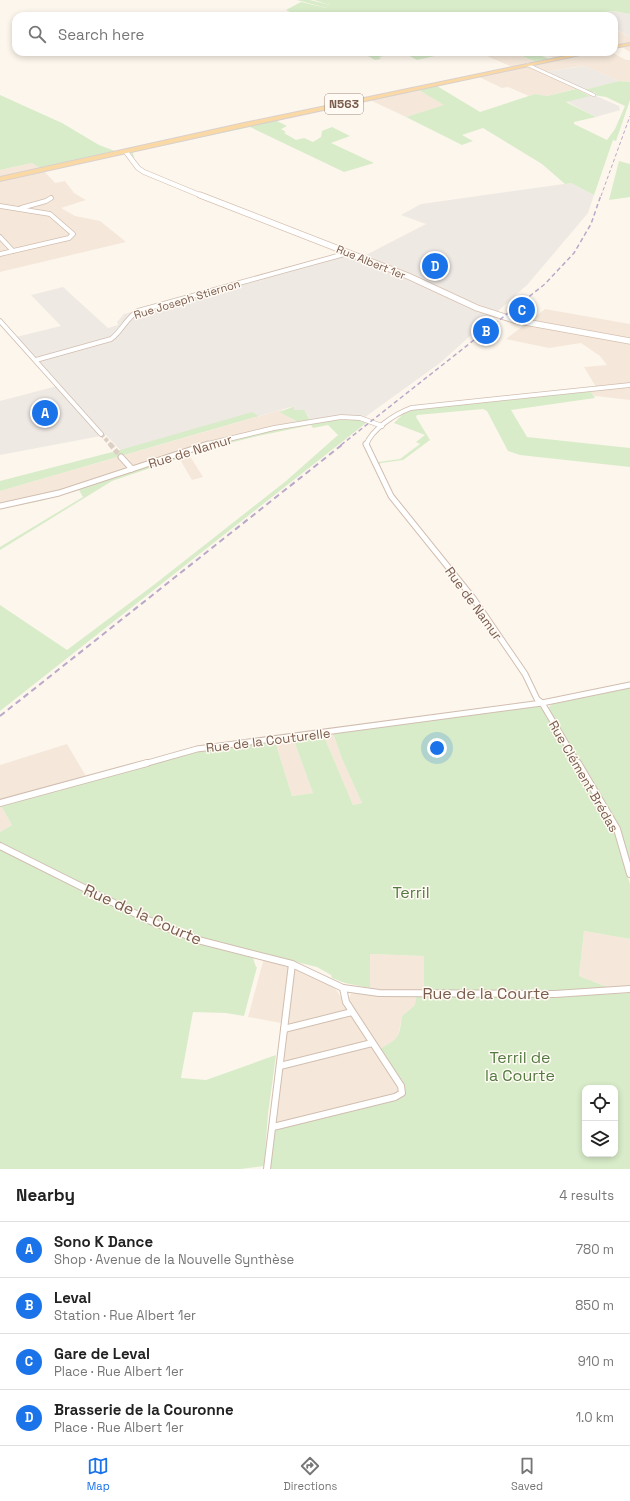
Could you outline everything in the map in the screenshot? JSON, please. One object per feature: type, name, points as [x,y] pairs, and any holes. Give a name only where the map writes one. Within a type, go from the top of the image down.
[{"type":"main road","points":[[618,46],[630,44]]},
{"type":"main road","name":"N563","points":[[0,179],[575,56]]},
{"type":"street","points":[[528,65],[594,95]]},
{"type":"street","name":"Rue Albert 1er","points":[[124,152],[142,172],[408,276],[466,304],[514,320],[630,341]]},
{"type":"street","points":[[18,209],[46,201],[51,198]]},
{"type":"street","points":[[0,206],[50,214],[73,236],[0,254]]},
{"type":"street","points":[[0,237],[13,251]]},
{"type":"street","name":"Rue Joseph Stiernon","points":[[36,360],[111,339],[117,334],[129,316],[138,311],[348,253]]},
{"type":"street","points":[[0,321],[101,434]]},
{"type":"street","name":"Rue de Namur","points":[[542,703],[537,699],[525,674],[473,598],[408,519],[388,491],[366,445],[367,440],[382,426],[411,408],[630,385]]},
{"type":"street","name":"Rue de Namur","points":[[0,506],[58,493],[198,447],[274,428],[341,417],[360,418],[382,426]]},
{"type":"street","points":[[121,456],[132,469]]},
{"type":"street","name":"Rue de la Couturelle","points":[[0,803],[197,749],[542,703],[630,685]]},
{"type":"street","name":"Rue Clément Brédas","points":[[542,703],[616,829],[630,874]]},
{"type":"street","name":"Rue de la Courte","points":[[0,846],[148,920],[182,934],[211,943],[292,964],[343,988],[379,993],[498,994],[556,994],[630,989]]},
{"type":"street","points":[[267,1169],[292,964]]},
{"type":"street","points":[[273,1127],[400,1095],[402,1093],[401,1086],[346,1002],[343,988]]},
{"type":"street","points":[[284,1029],[352,1012]]},
{"type":"street","points":[[280,1066],[372,1043]]},
{"type":"shaded area","points":[[613,11],[630,14],[630,37],[618,30],[618,12],[606,12]]},
{"type":"shaded area","points":[[618,31],[630,37],[630,52],[622,47],[618,48]]},
{"type":"shaded area","points":[[487,56],[522,56],[536,62],[555,58],[548,56],[618,56],[626,60],[630,60],[630,82],[619,81],[585,66],[569,68],[545,72],[579,88],[547,96],[535,94],[529,96],[508,87],[502,88],[475,75],[512,67]]},
{"type":"shaded area","points":[[585,66],[619,81],[585,90],[598,94],[594,95],[619,106],[620,110],[596,117],[566,101],[590,95],[544,72]]},
{"type":"shaded area","points":[[419,90],[445,105],[406,117],[370,100]]},
{"type":"shaded area","points":[[32,163],[44,171],[55,183],[65,181],[74,193],[86,200],[61,208],[75,216],[100,221],[126,242],[0,272],[0,170]]},
{"type":"shaded area","points":[[571,183],[594,195],[588,213],[528,284],[440,363],[361,420],[310,420],[308,415],[294,411],[294,407],[298,405],[124,454],[106,435],[0,455],[0,401],[61,385],[16,337],[61,326],[31,295],[63,287],[108,328],[118,325],[117,322],[124,314],[329,257],[337,254],[338,251],[362,257],[426,224],[401,215],[421,204]]},
{"type":"shaded area","points":[[545,309],[630,324],[630,400],[595,396],[592,394],[590,388],[596,387],[584,367],[607,365],[600,356],[581,343],[549,348],[506,339]]},
{"type":"shaded area","points":[[284,409],[279,412],[298,422],[188,453],[203,477],[192,480],[178,456],[90,486],[0,507],[0,491]]},
{"type":"shaded area","points":[[333,733],[342,759],[362,803],[353,805],[323,734]]},
{"type":"shaded area","points":[[293,738],[313,793],[292,796],[275,741]]},
{"type":"shaded area","points":[[67,744],[87,778],[0,801],[0,765]]},
{"type":"shaded area","points":[[0,804],[12,825],[0,832]]},
{"type":"shaded area","points":[[584,931],[630,939],[630,986],[610,988],[579,976]]},
{"type":"shaded area","points":[[370,954],[425,956],[424,990],[370,990]]},
{"type":"shaded area","points":[[264,958],[289,965],[281,1023],[248,1017]]},
{"type":"shaded area","points":[[298,968],[334,987],[400,1090],[397,1095],[276,1124],[275,1122],[294,969]]},
{"type":"shaded area","points":[[351,994],[416,995],[415,1005],[402,1016],[398,1037],[393,1042],[379,1050],[348,1000]]},
{"type":"green space","points":[[297,0],[310,0],[330,5],[314,0],[630,0],[630,14],[613,11],[290,12],[286,10],[301,2],[327,8]]},
{"type":"green space","points":[[368,56],[384,56],[379,57],[381,59],[375,60]]},
{"type":"green space","points":[[410,56],[435,56],[417,60]]},
{"type":"green space","points":[[522,56],[542,56],[550,59],[536,62]]},
{"type":"green space","points":[[619,81],[630,82],[630,100],[616,141],[613,140],[594,195],[571,183],[565,184],[542,164],[483,128],[462,135],[473,141],[462,145],[406,117],[444,105],[419,90],[437,86],[480,112],[535,94],[547,96],[576,89],[590,96],[566,102],[596,117],[574,122],[574,124],[607,140],[615,129],[625,106],[606,97],[593,95],[597,94],[594,92],[591,93],[584,90]]},
{"type":"green space","points":[[0,95],[62,123],[99,145],[115,151],[40,168],[32,163],[0,170]]},
{"type":"green space","points":[[279,120],[277,121],[287,126],[281,129],[286,132],[284,133],[296,140],[304,138],[313,142],[321,137],[322,131],[332,127],[350,136],[331,143],[374,163],[344,172],[250,127],[133,152],[134,159],[131,153],[132,152]]},
{"type":"green space","points":[[619,161],[630,164],[630,197],[609,200]]},
{"type":"green space","points":[[585,391],[591,392],[595,398],[511,410],[527,437],[630,448],[630,467],[520,455],[508,451],[487,411],[483,409],[417,415],[416,417],[430,440],[403,460],[381,463],[378,465],[377,463],[400,459],[420,444],[416,442],[425,435],[394,423],[406,411],[412,409]]},
{"type":"green space","points":[[298,405],[294,407],[294,410],[304,410],[310,420],[298,422],[279,412]]},
{"type":"green space","points":[[252,412],[259,416],[0,491],[0,481],[120,450]]},
{"type":"green space","points":[[333,419],[361,420],[366,423],[0,711],[0,605],[67,650],[155,584],[286,481],[338,435],[328,425],[313,428],[311,425],[188,453],[205,446],[241,436]]},
{"type":"green space","points":[[178,456],[180,458],[112,481],[0,550],[0,547],[83,497],[79,490],[40,501],[0,509],[0,507],[90,486]]},
{"type":"green space","points":[[630,687],[630,866],[616,823],[548,708],[553,703]]},
{"type":"green space","name":"Terril","points":[[538,706],[543,709],[615,832],[630,884],[630,939],[584,931],[579,976],[610,988],[550,991],[424,990],[424,956],[370,954],[370,988],[345,983],[332,978],[331,975],[317,967],[201,939],[152,919],[0,844],[0,832],[12,825],[0,804],[185,753],[275,741],[292,796],[313,793],[293,738],[323,734],[353,805],[362,803],[342,759],[333,733]]},
{"type":"green space","points":[[0,849],[152,925],[192,942],[253,958],[257,967],[244,1016],[226,1013],[193,1012],[181,1078],[206,1080],[276,1055],[268,1114],[264,1166],[241,1169],[0,1169]]},
{"type":"green space","name":"Terril de la Courte","points":[[630,993],[630,1169],[270,1169],[275,1129],[405,1094],[379,1050],[397,1038],[402,1016],[415,1005],[416,995],[556,997]]},
{"type":"tunnel","points":[[101,434],[111,445]]},
{"type":"tunnel","points":[[110,444],[121,457]]},
{"type":"railway","points":[[601,196],[630,116]]},
{"type":"railway","points":[[341,445],[545,284],[574,253],[591,224],[601,195]]},
{"type":"railway","points":[[0,716],[343,444]]},
{"type":"place","name":"Brasserie de la Couronne","points":[[435,266]]},
{"type":"place","name":"Gare de Leval","points":[[522,310]]},
{"type":"place","name":"Leval","points":[[486,331]]},
{"type":"place","name":"Sono K Dance","points":[[45,413]]}]
